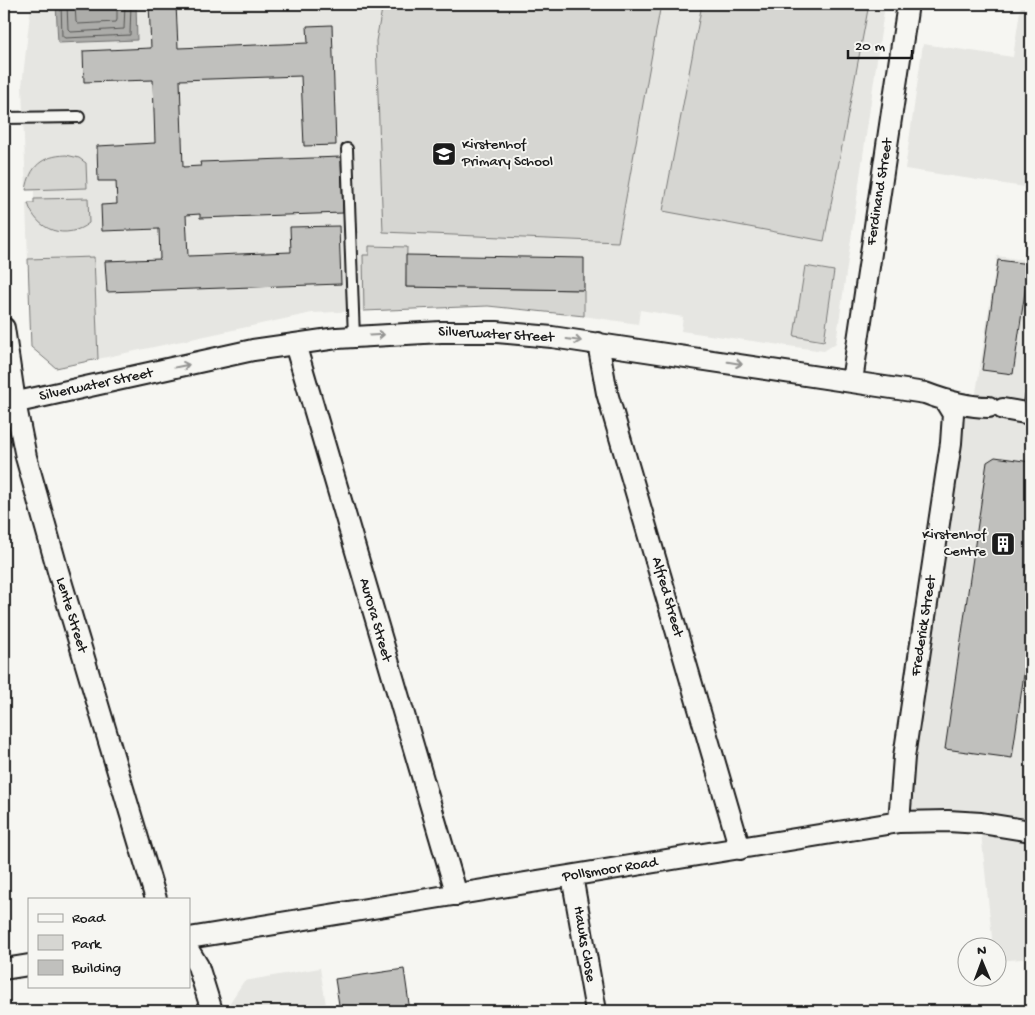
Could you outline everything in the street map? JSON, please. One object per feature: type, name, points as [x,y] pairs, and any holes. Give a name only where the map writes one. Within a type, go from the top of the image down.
[{"type":"street","name":"Ferdinand Street","points":[[852,381],[908,4]]},
{"type":"street","name":"Lente Street","points":[[4,328],[9,403],[156,898]]},
{"type":"street","name":"Silverwater Street","points":[[9,403],[253,350],[294,344],[354,337],[442,332],[497,332],[598,343],[852,381],[925,393],[945,401],[974,407],[1030,408]]},
{"type":"street","name":"Alfred Street","points":[[598,343],[607,393],[740,849]]},
{"type":"street","name":"Aurora Street","points":[[294,344],[457,895]]},
{"type":"street","name":"Frederick Street","points":[[899,822],[904,757],[951,443],[952,414],[945,401]]},
{"type":"street","name":"Pollsmoor Road","points":[[190,938],[899,822],[948,821],[980,823],[1031,831]]},
{"type":"street","name":"Hawks Close","points":[[572,876],[596,1011]]},
{"type":"street","points":[[190,953],[198,966],[212,1011]]},
{"type":"street","points":[[4,969],[28,965]]},
{"type":"lane","points":[[4,118],[79,116]]},
{"type":"lane","points":[[347,149],[354,337]]},
{"type":"shaded area","name":"Kirstenhof Primary School","points":[[31,4],[885,4],[836,343],[824,351],[681,331],[683,317],[640,310],[638,324],[556,312],[488,306],[312,313],[56,368],[31,347],[26,203],[34,203],[34,191],[26,191],[22,86]]},
{"type":"shaded area","points":[[1021,4],[1031,4],[1031,188],[905,169],[923,44],[1013,57]]},
{"type":"shaded area","points":[[997,256],[1031,261],[1031,958],[1008,960],[1008,938],[992,938],[980,823],[899,822],[953,414],[974,406]]},
{"type":"shaded area","points":[[320,968],[327,1011],[231,1011],[229,1004],[244,981]]},
{"type":"green space","points":[[383,4],[661,4],[618,242],[383,232],[376,41]]},
{"type":"green space","points":[[702,4],[869,4],[824,241],[663,211]]},
{"type":"green space","points":[[66,155],[79,158],[86,163],[87,188],[26,190],[34,169],[39,164],[50,158]]},
{"type":"green space","points":[[88,198],[89,223],[71,231],[62,232],[45,226],[32,213],[28,203],[34,203],[34,199]]},
{"type":"green space","points":[[369,246],[407,247],[406,287],[584,290],[584,316],[488,306],[364,311],[363,255],[369,255]]},
{"type":"green space","points":[[94,257],[98,359],[56,368],[31,347],[28,259]]},
{"type":"green space","points":[[805,266],[834,271],[824,341],[794,336]]},
{"type":"water","points":[[56,4],[136,4],[137,40],[58,43]]},
{"type":"building","points":[[149,4],[176,4],[178,48],[308,43],[307,26],[332,25],[336,145],[304,146],[301,76],[180,80],[183,167],[201,166],[200,162],[341,157],[343,213],[200,218],[200,214],[186,215],[188,256],[291,252],[290,227],[339,226],[341,284],[107,292],[105,261],[160,259],[159,229],[102,231],[101,205],[117,204],[116,181],[98,181],[97,146],[155,143],[153,80],[84,82],[83,51],[151,48]]},
{"type":"building","points":[[305,4],[334,4],[334,7],[305,8]]},
{"type":"building","points":[[1031,105],[1031,122],[1027,121]]},
{"type":"building","points":[[406,255],[584,258],[584,290],[406,287]]},
{"type":"building","points":[[998,260],[1029,264],[1013,374],[982,370]]},
{"type":"building","name":"Kirstenhof Centre","points":[[995,457],[1031,462],[1031,625],[1012,758],[945,749],[987,462]]},
{"type":"building","points":[[404,969],[410,1011],[340,1011],[335,979]]},
{"type":"place","name":"Kirstenhof Primary School","points":[[444,154]]},
{"type":"place","name":"Kirstenhof Centre","points":[[1003,544]]}]
